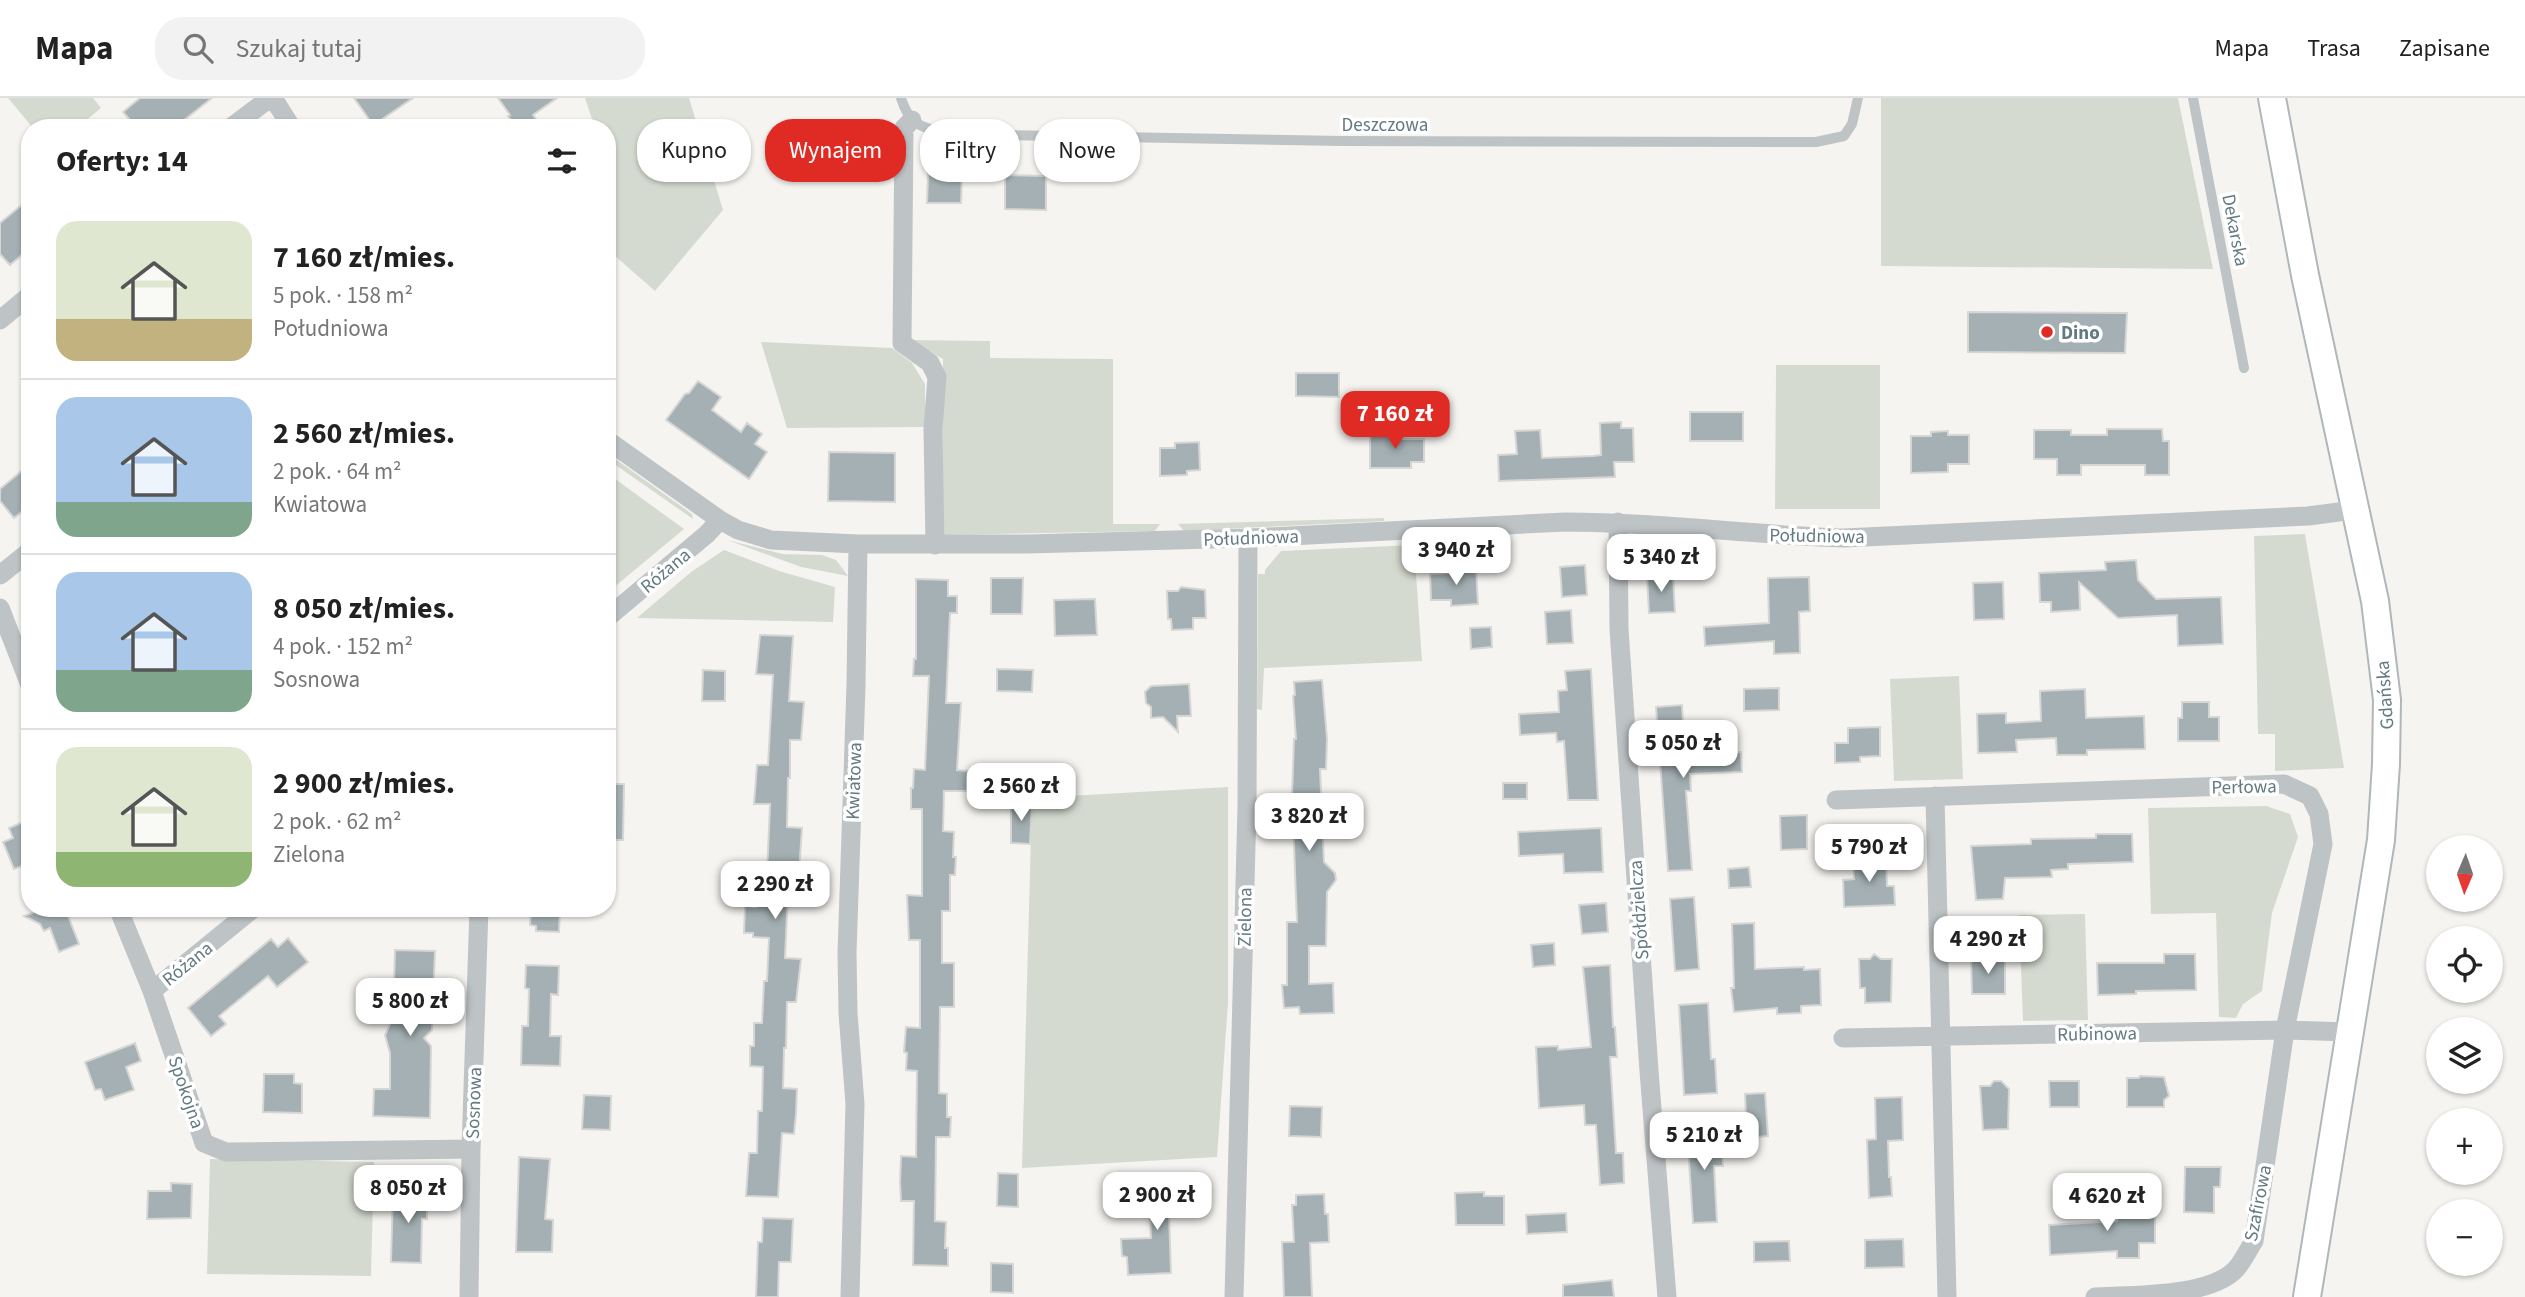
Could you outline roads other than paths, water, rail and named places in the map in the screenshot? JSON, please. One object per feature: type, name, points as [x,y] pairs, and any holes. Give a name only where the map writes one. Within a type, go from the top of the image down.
[{"type":"main road","name":"Gdańska","points":[[2272,98],[2305,275],[2375,601],[2386,700],[2386,764],[2381,840],[2308,1297]]},
{"type":"street","points":[[242,119],[271,98],[286,119]]},
{"type":"street","points":[[912,120],[904,128],[902,343],[930,363],[937,377],[933,429],[935,545]]},
{"type":"street","points":[[0,320],[21,302]]},
{"type":"street","points":[[616,446],[738,530],[771,540],[858,544]]},
{"type":"street","name":"Południowa","points":[[858,544],[935,545],[1248,538],[1565,522],[1618,522],[1844,538],[2308,516],[2356,507]]},
{"type":"street","name":"Różana","points":[[616,610],[720,520]]},
{"type":"street","name":"Spółdzielcza","points":[[1618,522],[1619,629],[1667,1297]]},
{"type":"street","name":"Zielona","points":[[1234,1297],[1247,808],[1248,538]]},
{"type":"street","name":"Kwiatowa","points":[[850,1297],[855,1104],[848,1013],[847,953],[858,544]]},
{"type":"street","points":[[0,575],[21,558]]},
{"type":"street","points":[[0,608],[21,662]]},
{"type":"street","name":"Perłowa","points":[[1836,800],[2284,784],[2311,796],[2319,814],[2323,844],[2285,1030]]},
{"type":"street","points":[[1936,796],[1947,1297]]},
{"type":"street","name":"Spokojna","points":[[122,917],[152,991],[204,1143],[226,1152],[471,1149]]},
{"type":"street","name":"Różana","points":[[152,991],[243,917]]},
{"type":"street","name":"Sosnowa","points":[[469,1297],[479,917]]},
{"type":"street","name":"Rubinowa","points":[[1843,1038],[2285,1030],[2350,1032]]},
{"type":"street","name":"Szafirowa","points":[[2095,1297],[2170,1294],[2205,1289],[2235,1271],[2254,1241],[2285,1030]]},
{"type":"lane","points":[[901,98],[912,120]]},
{"type":"lane","name":"Deszczowa","points":[[912,120],[917,126],[949,134],[1045,137],[1816,142],[1844,136],[1852,124],[1858,98]]},
{"type":"lane","name":"Dekarska","points":[[2193,98],[2244,368]]},
{"type":"place","name":"Dino","points":[[2047,332]]}]
